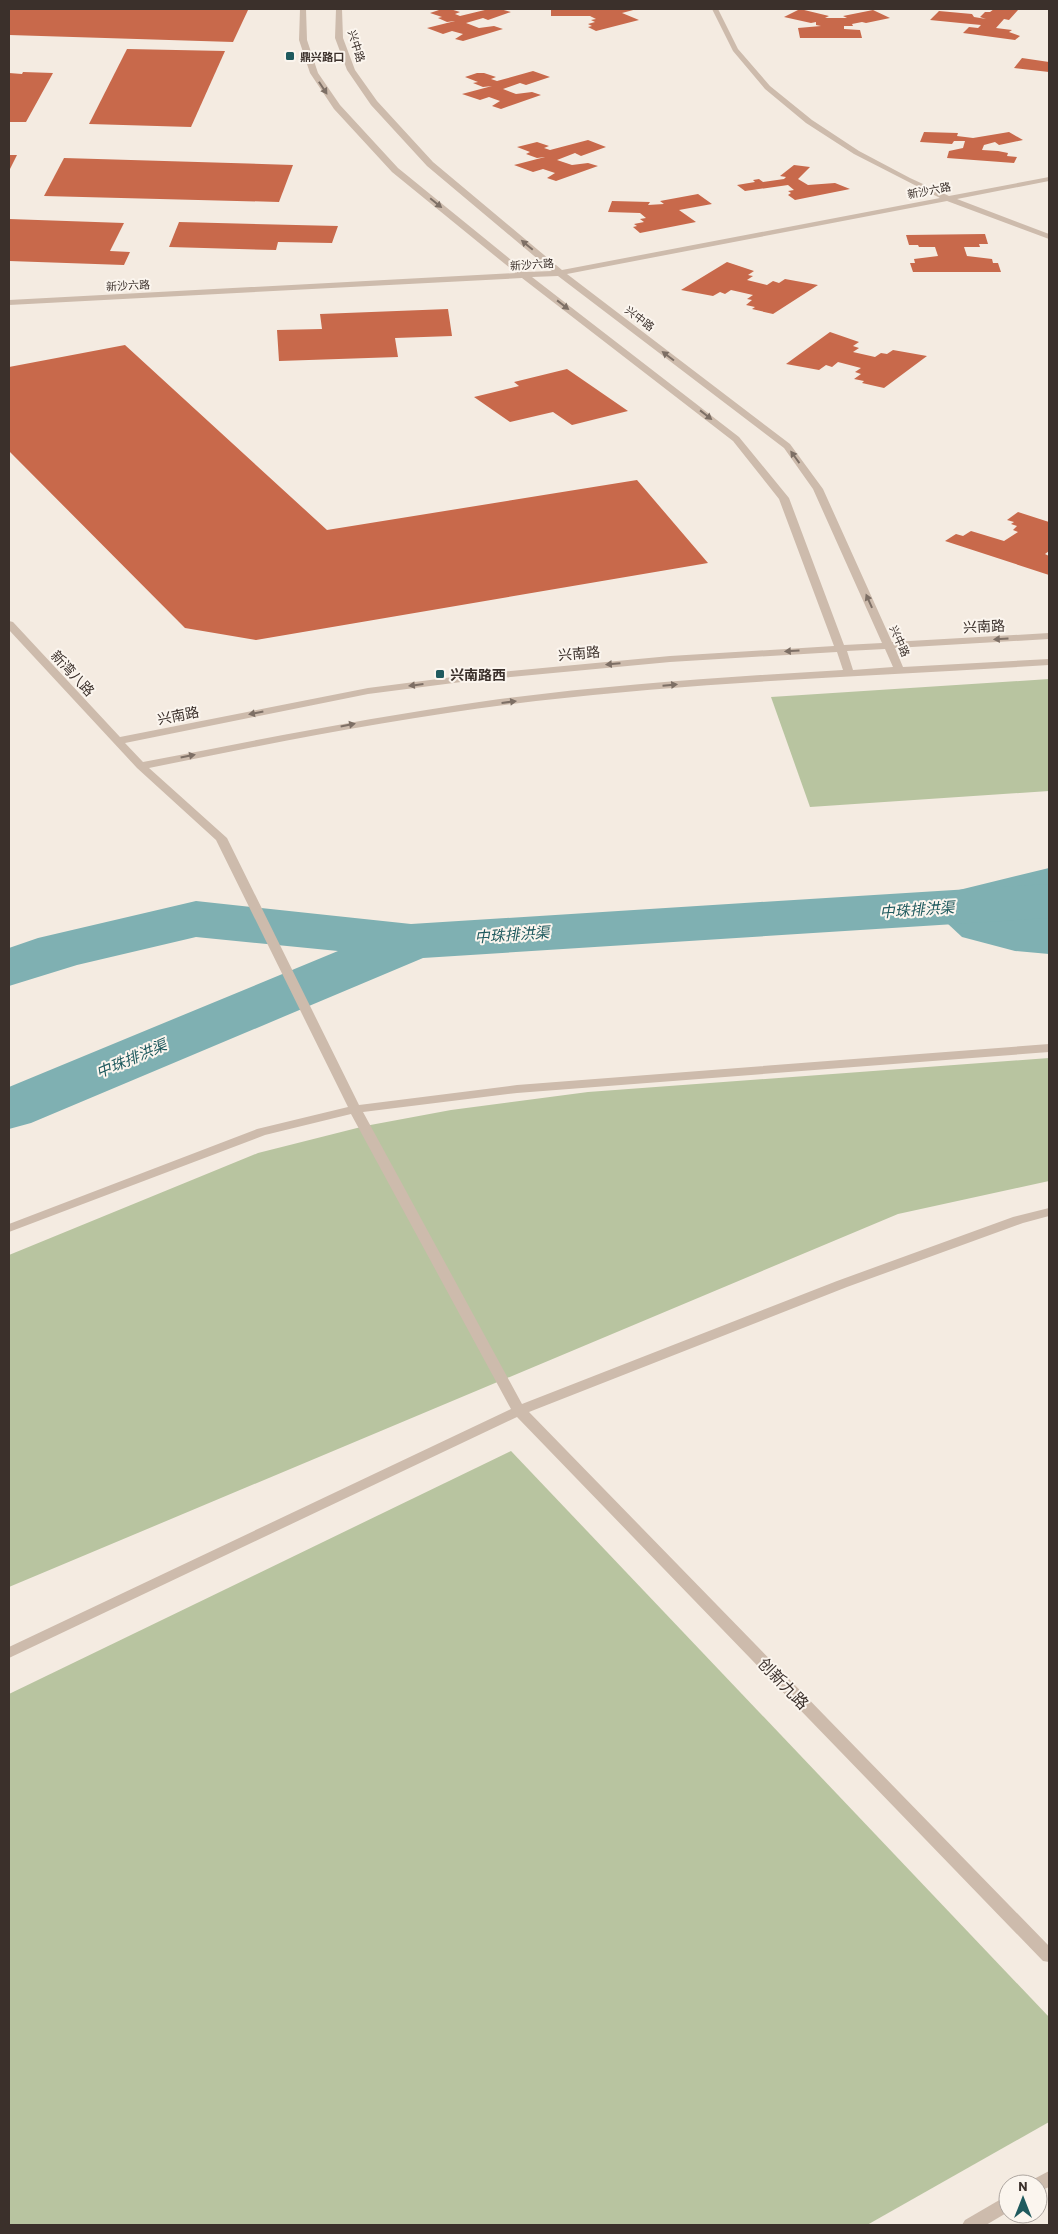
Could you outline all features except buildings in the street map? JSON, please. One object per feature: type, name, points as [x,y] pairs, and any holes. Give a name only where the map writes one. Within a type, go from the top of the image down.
[{"type":"street","points":[[303,9],[303,40],[314,73],[337,107],[395,170],[526,276],[736,439],[784,498],[850,674]]},
{"type":"street","name":"兴中路","points":[[339,9],[340,38],[344,54],[361,87],[430,164],[560,273],[787,446],[818,489],[900,671]]},
{"type":"street","points":[[715,9],[734,47],[757,75],[782,99],[830,135],[891,172],[948,198],[1049,237]]},
{"type":"street","name":"新沙六路","points":[[9,303],[560,273],[1049,179]]},
{"type":"street","name":"新湾八路","points":[[9,624],[141,766],[221,838]]},
{"type":"street","name":"兴南路","points":[[118,741],[368,691],[478,677],[642,661],[1049,636]]},
{"type":"street","points":[[141,766],[381,719],[468,707],[680,684],[1049,662]]},
{"type":"street","name":"创新九路","points":[[221,838],[355,1108],[519,1411],[1049,1956]]},
{"type":"street","points":[[9,1228],[261,1132],[355,1108],[517,1089],[1049,1048]]},
{"type":"street","points":[[9,1653],[519,1411],[842,1284],[1018,1220],[1049,1212]]},
{"type":"street","points":[[971,2225],[998,2209]]},
{"type":"green space","points":[[1049,679],[1049,791],[810,807],[771,697]]},
{"type":"green space","points":[[1049,1058],[1049,1181],[898,1214],[9,1587],[9,1255],[258,1153],[365,1126],[451,1110],[588,1092]]},
{"type":"green space","points":[[511,1451],[1049,2017],[1049,2122],[867,2225],[9,2225],[9,1694]]},
{"type":"water","points":[[1049,868],[1049,954],[1015,951],[962,937],[932,909],[959,890]]},
{"type":"waterway","name":"中珠排洪渠","points":[[9,1110],[413,941],[1049,901]]},
{"type":"waterway","points":[[9,968],[59,951],[196,919],[406,940]]},
{"type":"place","name":"鼎兴路口","points":[[290,56]]},
{"type":"place","name":"兴南路西","points":[[440,674]]}]
